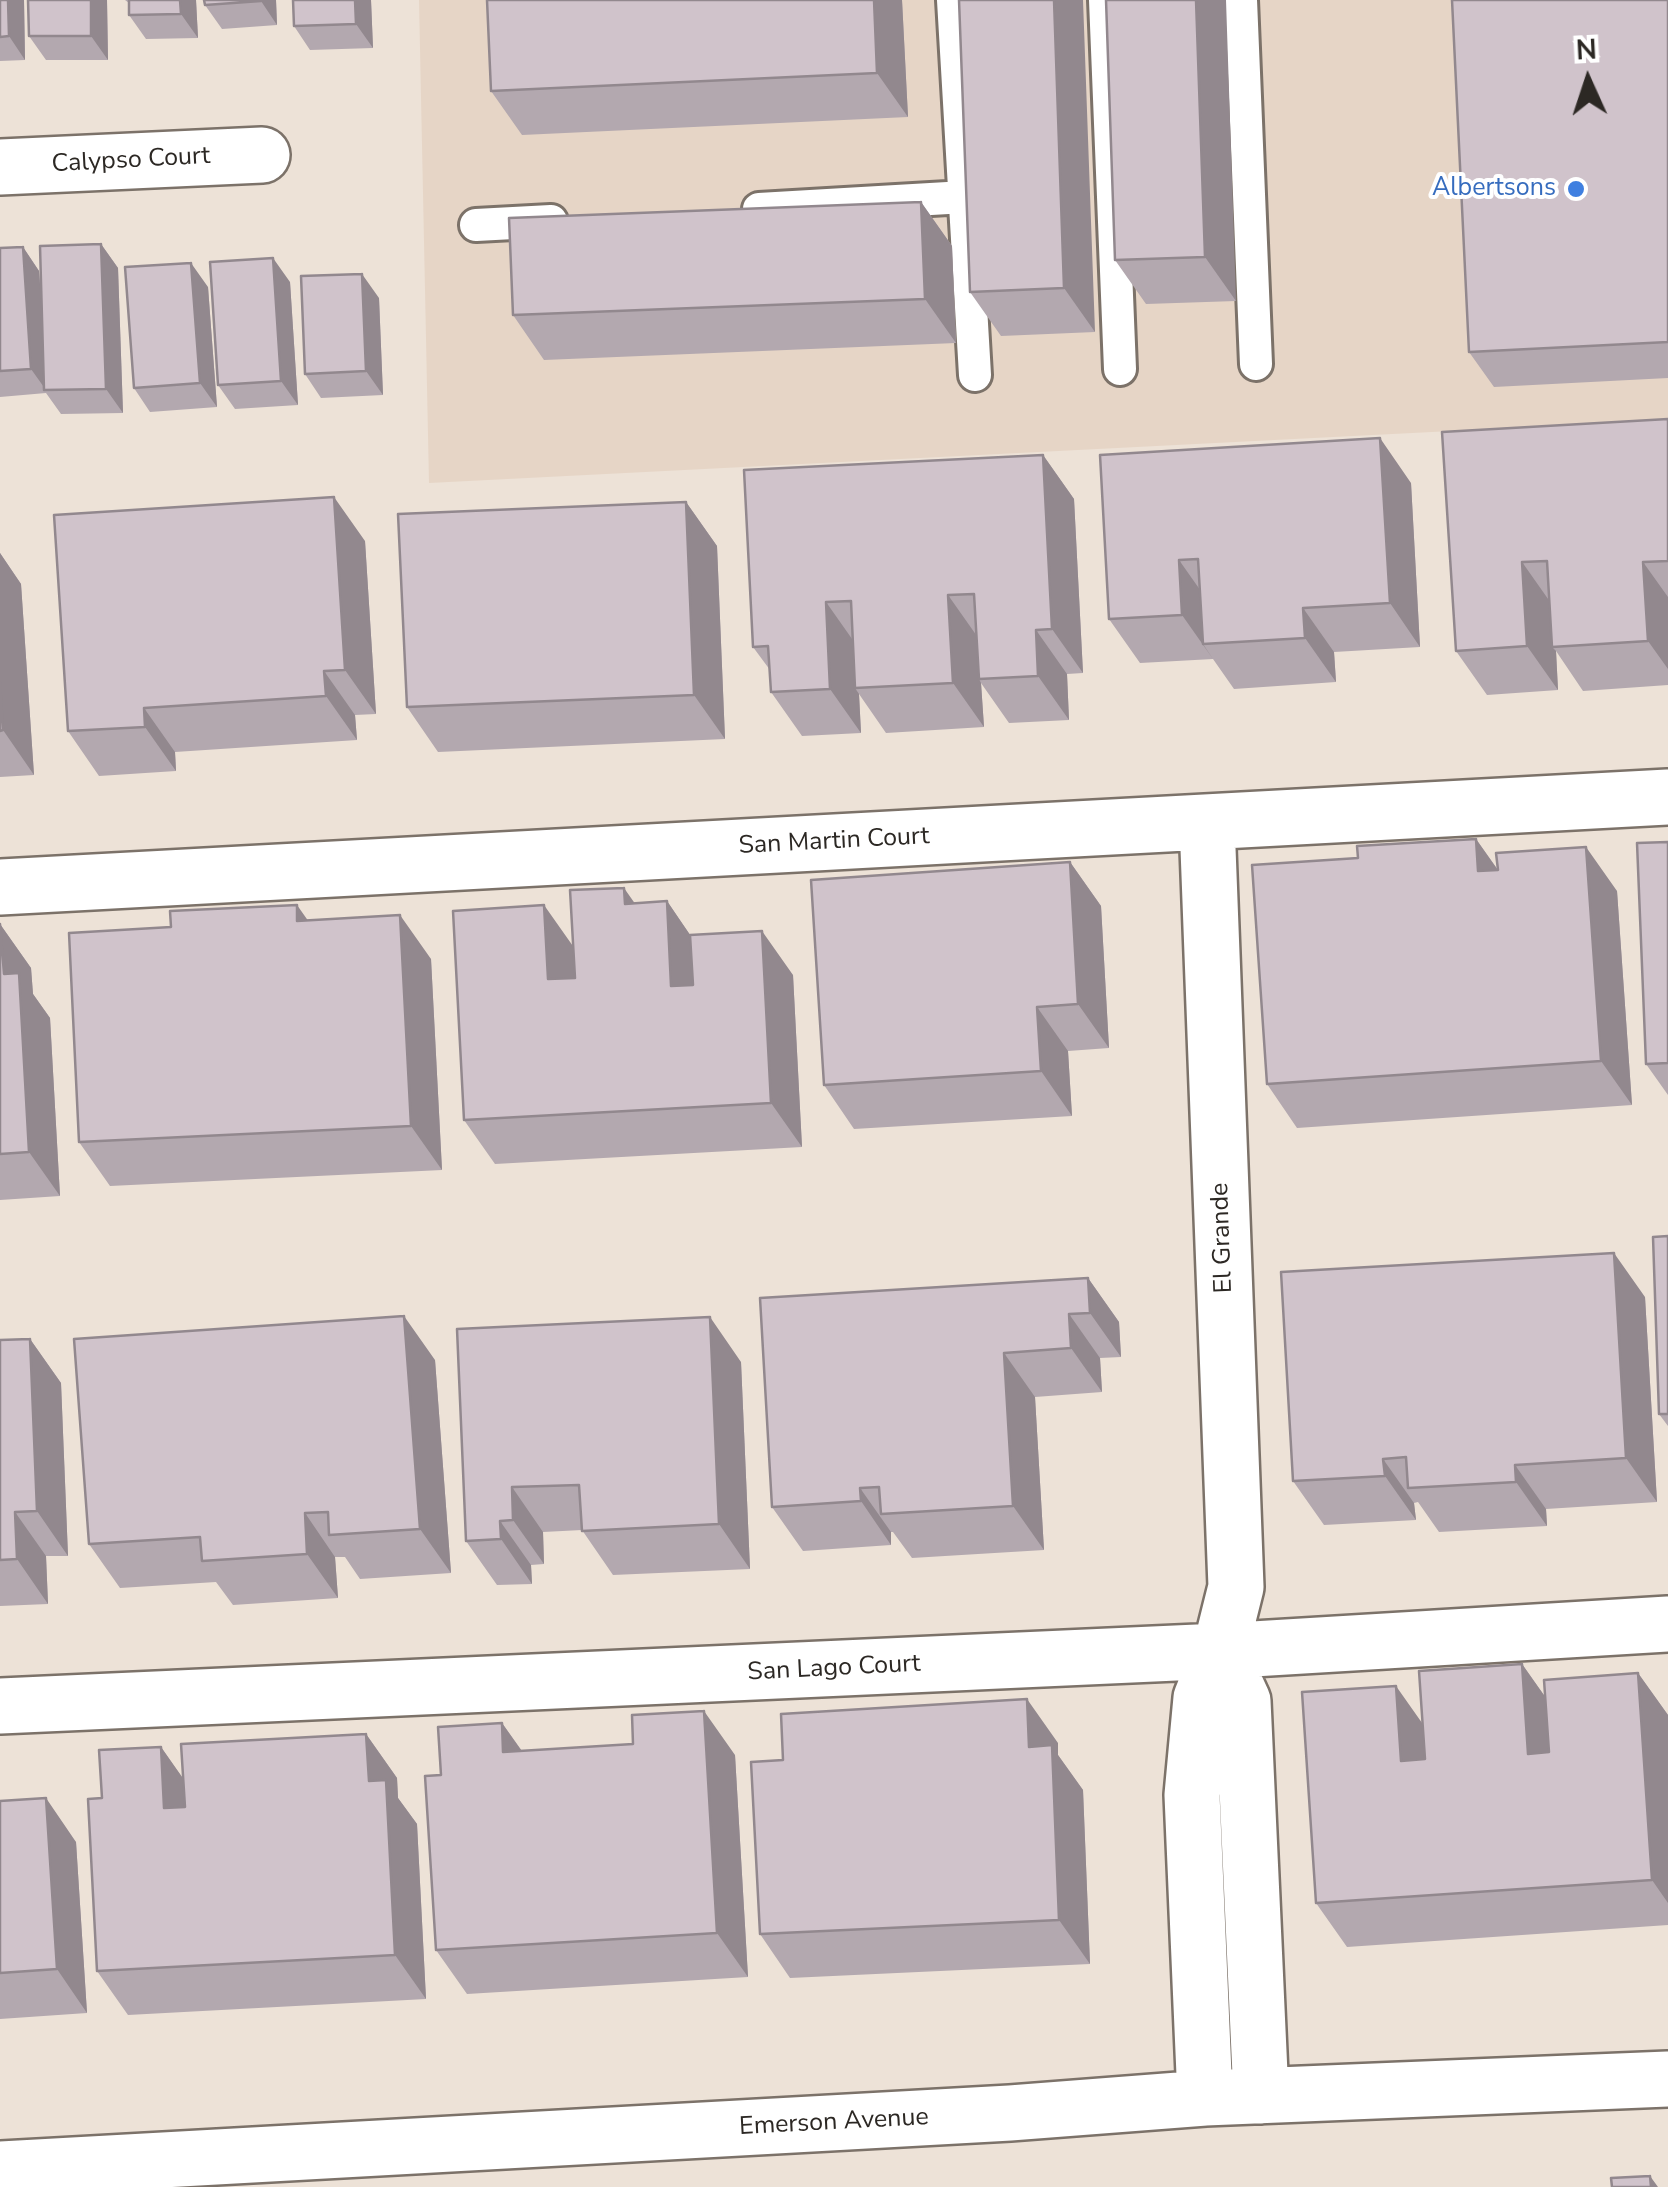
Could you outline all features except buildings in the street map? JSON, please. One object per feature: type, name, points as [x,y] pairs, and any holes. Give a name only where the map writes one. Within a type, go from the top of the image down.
[{"type":"street","name":"Calypso Court","points":[[0,167],[262,156]]},
{"type":"street","name":"San Martin Court","points":[[0,887],[1668,797]]},
{"type":"street","name":"El Grande","points":[[1207,822],[1236,1588],[1220,1651],[1201,1698],[1192,1795],[1223,1867],[1261,2096]]},
{"type":"street","name":"San Lago Court","points":[[0,1706],[1220,1651],[1668,1624]]},
{"type":"street","name":"El Grande","points":[[1205,2098],[1223,1867]]},
{"type":"street","name":"Emerson Avenue","points":[[0,2168],[117,2174],[1205,2098],[1668,2079]]},
{"type":"lane","points":[[953,0],[975,375]]},
{"type":"lane","points":[[1105,0],[1120,369]]},
{"type":"lane","points":[[1242,0],[1256,364]]},
{"type":"lane","points":[[730,210],[965,198]]},
{"type":"lane","points":[[476,225],[574,219]]},
{"type":"shaded area","points":[[419,0],[1668,0],[1668,420],[429,483]]},
{"type":"place","name":"Albertsons","points":[[1576,189]]}]
